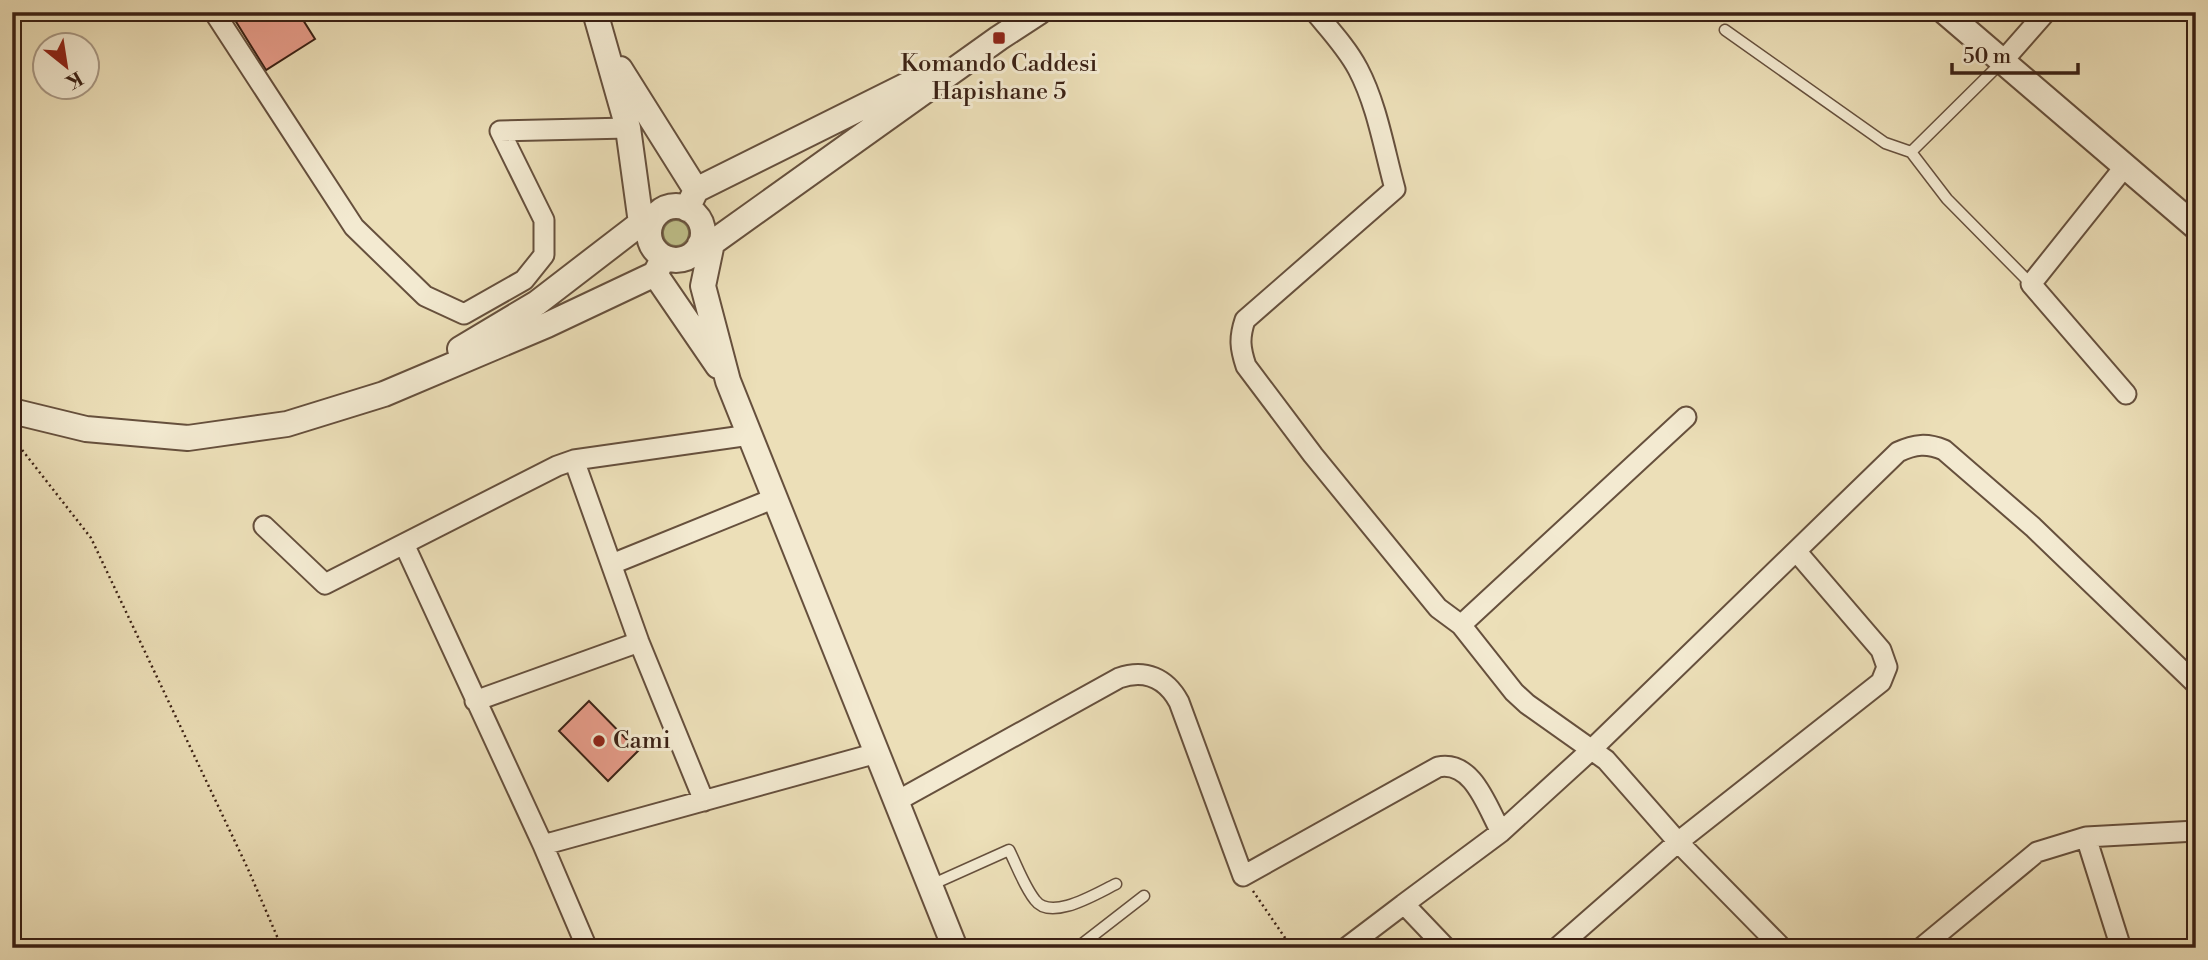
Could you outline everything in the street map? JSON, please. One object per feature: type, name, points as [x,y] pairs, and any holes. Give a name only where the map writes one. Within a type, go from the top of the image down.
[{"type":"street","points":[[214,12],[354,227],[425,296],[464,314],[524,280],[544,255],[544,220],[500,131],[628,128]]},
{"type":"street","points":[[595,12],[628,128],[649,238],[659,266],[728,381]]},
{"type":"street","points":[[12,411],[86,429],[188,438],[287,424],[384,394],[547,325],[659,266],[688,256],[1039,12]]},
{"type":"street","points":[[1315,12],[1358,69],[1368,91],[1395,188],[1245,320],[1240,335],[1240,349],[1247,366],[1313,455],[1438,608],[1461,625],[1514,692],[1542,716],[1606,760],[1678,842],[1782,948]]},
{"type":"street","points":[[1945,12],[2196,227]]},
{"type":"street","points":[[2002,62],[2046,12]]},
{"type":"street","points":[[384,394],[537,303],[663,209],[692,199],[999,38]]},
{"type":"street","points":[[607,48],[692,199],[694,213],[706,244],[702,286],[728,381],[955,948]]},
{"type":"street","points":[[2126,165],[2031,284],[2126,394]]},
{"type":"street","points":[[1461,625],[1686,417]]},
{"type":"street","points":[[264,526],[325,584],[557,466],[574,460],[750,435]]},
{"type":"street","points":[[1346,948],[1501,832],[1591,750],[1898,452],[1909,446],[1933,445],[1944,450],[2033,527],[2196,684]]},
{"type":"street","points":[[574,460],[639,642],[704,801]]},
{"type":"street","points":[[611,564],[775,498]]},
{"type":"street","points":[[404,544],[587,948]]},
{"type":"street","points":[[1557,948],[1678,842],[1881,682],[1885,674],[1886,657],[1796,551]]},
{"type":"street","points":[[475,701],[639,642]]},
{"type":"street","points":[[897,801],[1119,678],[1130,674],[1144,674],[1164,682],[1179,702],[1243,876],[1438,767],[1447,765],[1456,766],[1471,777],[1501,832]]},
{"type":"street","points":[[542,845],[877,753]]},
{"type":"street","points":[[1921,948],[2037,852],[2086,837],[2196,831]]},
{"type":"street","points":[[2086,837],[2121,948]]},
{"type":"street","points":[[1404,904],[1447,948]]},
{"type":"lane","points":[[1725,30],[1885,143],[1911,152],[1947,199],[2031,284]]},
{"type":"lane","points":[[1911,152],[2002,62]]},
{"type":"lane","points":[[930,885],[1009,850],[1035,901],[1048,909],[1066,907],[1116,884]]},
{"type":"lane","points":[[1077,948],[1144,896]]},
{"type":"path","points":[[12,437],[90,538],[248,869],[282,948]]},
{"type":"path","points":[[1243,876],[1292,948]]},
{"type":"green space","points":[[676,220],[685,224],[689,233],[685,242],[676,246],[667,242],[663,233],[667,224]]},
{"type":"building","points":[[230,12],[298,12],[315,39],[266,70]]},
{"type":"building","name":"Cami","points":[[589,701],[638,751],[608,781],[559,731]]},
{"type":"place","name":"Komando Caddesi Hapishane 5","points":[[999,38]]},
{"type":"place","name":"Cami","points":[[599,741]]}]
